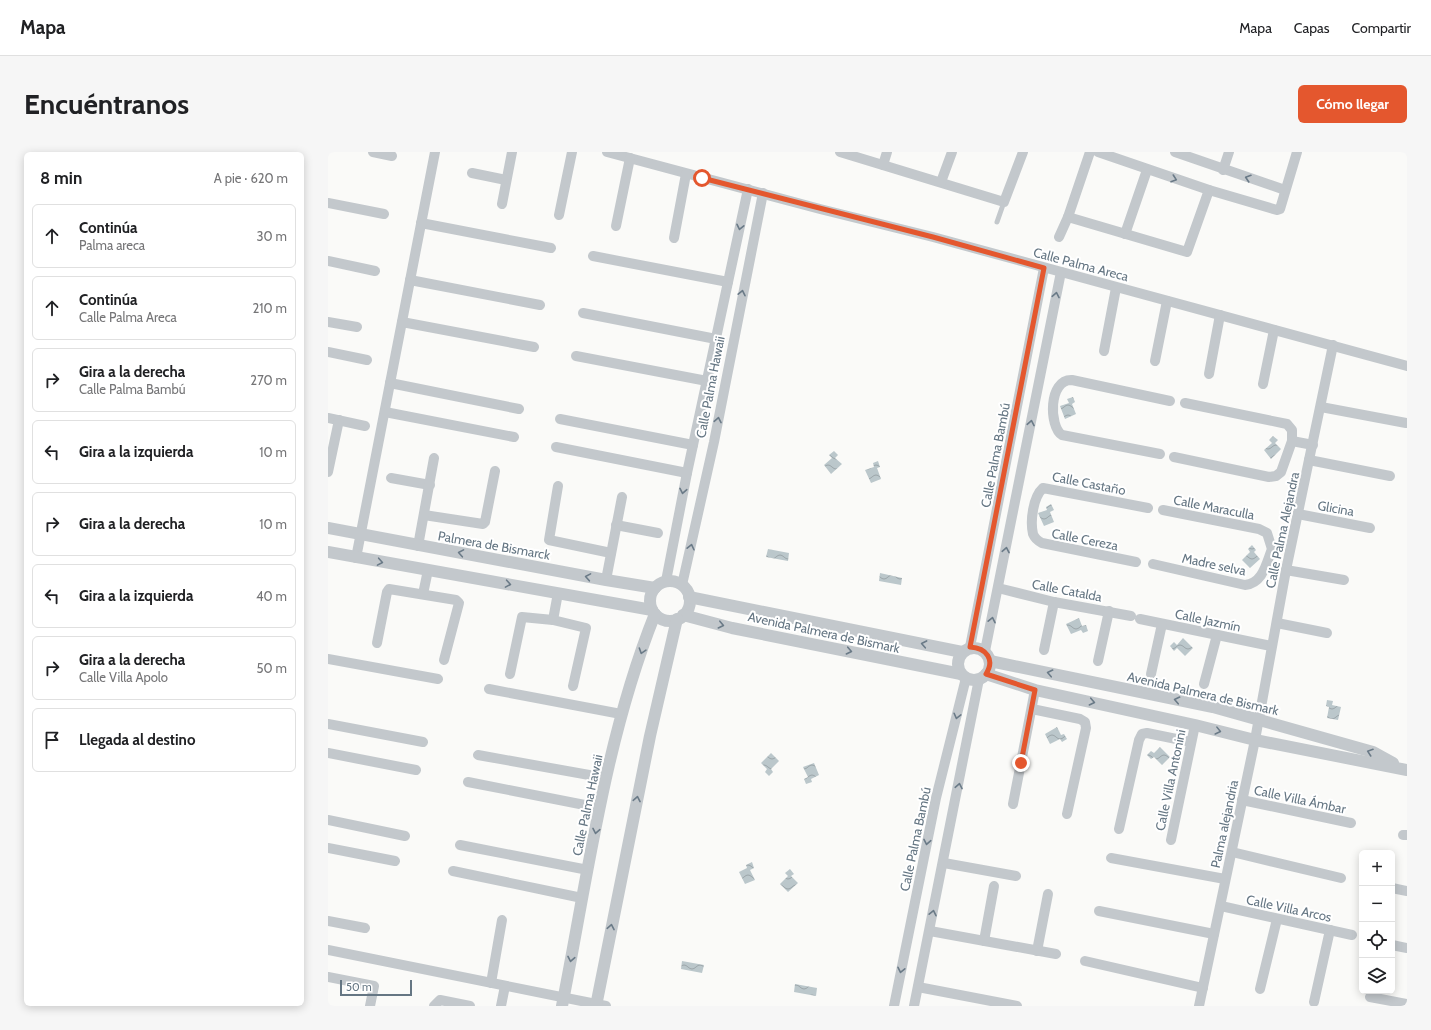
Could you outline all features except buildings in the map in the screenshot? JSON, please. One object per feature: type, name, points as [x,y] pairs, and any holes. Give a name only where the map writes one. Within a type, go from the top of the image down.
[{"type":"street","points":[[373,152],[392,156]]},
{"type":"street","points":[[356,558],[435,152]]},
{"type":"street","points":[[502,204],[512,152]]},
{"type":"street","points":[[559,215],[572,152]]},
{"type":"street","name":"Calle Palma Areca","points":[[607,152],[686,174],[933,237],[1407,366]]},
{"type":"street","points":[[840,152],[1004,202],[1023,152]]},
{"type":"street","points":[[883,164],[887,152]]},
{"type":"street","points":[[941,182],[952,152]]},
{"type":"street","points":[[1059,237],[1068,217],[1090,152]]},
{"type":"street","points":[[1098,152],[1209,190],[1278,210],[1280,209],[1297,152]]},
{"type":"street","points":[[1175,152],[1223,170],[1285,190]]},
{"type":"street","points":[[1223,170],[1229,152]]},
{"type":"street","points":[[616,226],[630,158]]},
{"type":"street","points":[[1125,234],[1147,170]]},
{"type":"street","points":[[472,174],[506,180]]},
{"type":"street","points":[[674,238],[686,174]]},
{"type":"street","name":"Calle Palma Hawaii","points":[[666,581],[687,473],[748,189]]},
{"type":"street","points":[[1068,217],[1187,252],[1209,190]]},
{"type":"street","name":"Calle Palma Hawaii","points":[[682,585],[714,442],[763,193]]},
{"type":"street","points":[[328,203],[384,214]]},
{"type":"street","points":[[421,223],[551,248]]},
{"type":"street","points":[[593,256],[728,282]]},
{"type":"street","points":[[328,261],[375,271]]},
{"type":"street","name":"Calle Palma Bambú","points":[[966,650],[1044,268]]},
{"type":"street","points":[[914,1006],[983,677],[990,668],[988,656],[998,588],[1061,272]]},
{"type":"street","points":[[410,280],[540,305]]},
{"type":"street","points":[[1104,351],[1116,288]]},
{"type":"street","points":[[1156,361],[1168,301]]},
{"type":"street","points":[[584,313],[716,339]]},
{"type":"street","points":[[1209,374],[1220,315]]},
{"type":"street","points":[[328,322],[357,327]]},
{"type":"street","points":[[402,322],[534,347]]},
{"type":"street","points":[[1263,384],[1274,330]]},
{"type":"street","name":"Calle Palma Alejandra","points":[[1258,720],[1286,570],[1333,345]]},
{"type":"street","points":[[328,352],[367,360]]},
{"type":"street","points":[[576,356],[707,381]]},
{"type":"street","points":[[1160,454],[1062,435],[1057,432],[1054,426],[1054,392],[1061,382],[1065,380],[1072,380],[1170,401]]},
{"type":"street","points":[[390,383],[519,409]]},
{"type":"street","points":[[1038,389],[1054,392]]},
{"type":"street","points":[[1174,457],[1269,477],[1276,476],[1281,472],[1292,441],[1292,430],[1287,424],[1185,403]]},
{"type":"street","points":[[1321,407],[1406,423]]},
{"type":"street","points":[[384,412],[514,437]]},
{"type":"street","points":[[328,418],[365,426]]},
{"type":"street","points":[[560,419],[693,445]]},
{"type":"street","points":[[328,472],[339,420]]},
{"type":"street","points":[[1292,441],[1312,445]]},
{"type":"street","points":[[556,447],[687,473]]},
{"type":"street","points":[[418,546],[434,458]]},
{"type":"street","points":[[1310,460],[1390,476]]},
{"type":"street","points":[[424,515],[483,524],[485,522],[495,472]]},
{"type":"street","points":[[391,478],[430,485]]},
{"type":"street","points":[[558,486],[549,540],[611,552]]},
{"type":"street","name":"Calle Castaño","points":[[1033,504],[1039,492],[1043,488],[1148,508]]},
{"type":"street","points":[[606,580],[622,497]]},
{"type":"street","points":[[1015,500],[1033,504]]},
{"type":"street","name":"Calle Cereza","points":[[1033,504],[1033,534],[1037,540],[1042,543],[1136,562]]},
{"type":"street","name":"Calle Maraculla","points":[[1163,510],[1259,530],[1267,533],[1272,549]]},
{"type":"street","name":"Glicina","points":[[1298,514],[1370,528]]},
{"type":"street","points":[[616,525],[658,533]]},
{"type":"street","name":"Palmera de Bismarck","points":[[328,528],[418,546],[654,588]]},
{"type":"street","points":[[1272,549],[1290,552]]},
{"type":"street","name":"Madre selva","points":[[1153,564],[1246,585],[1253,584],[1259,580],[1272,549]]},
{"type":"street","points":[[328,552],[558,593],[653,612],[665,620],[680,617]]},
{"type":"street","points":[[423,594],[428,570]]},
{"type":"street","points":[[1286,570],[1344,580]]},
{"type":"street","points":[[328,950],[505,986],[563,1002],[599,1005],[650,736],[680,617],[690,604],[689,597],[682,585],[675,582],[666,581],[654,588],[650,602],[653,612]]},
{"type":"street","name":"Calle Catalda","points":[[998,588],[1054,602],[1135,617]]},
{"type":"street","points":[[377,643],[387,592],[389,589],[456,600],[459,603],[444,660]]},
{"type":"street","points":[[552,620],[558,593]]},
{"type":"street","name":"Avenida Palmera de Bismark","points":[[689,597],[966,650]]},
{"type":"street","points":[[1044,650],[1054,602]]},
{"type":"street","points":[[1098,661],[1109,611]]},
{"type":"street","name":"Calle Palma Hawaii","points":[[563,1002],[606,778],[621,714],[653,612]]},
{"type":"street","points":[[510,674],[522,617],[552,620],[586,628],[573,686]]},
{"type":"street","name":"Avenida Palmera de Bismark","points":[[680,617],[963,676]]},
{"type":"street","name":"Calle Jazmín","points":[[1135,617],[1162,624],[1271,646]]},
{"type":"street","points":[[1276,623],[1326,633]]},
{"type":"street","points":[[1151,674],[1162,624]]},
{"type":"street","points":[[1204,684],[1217,635]]},
{"type":"street","points":[[983,677],[972,680],[963,676],[957,662],[966,650],[978,647],[988,656]]},
{"type":"street","name":"Avenida Palmera de Bismark","points":[[988,656],[1213,707],[1373,752],[1406,769]]},
{"type":"street","points":[[328,659],[438,679]]},
{"type":"street","name":"Calle Palma Bambú","points":[[894,1006],[936,798],[963,676]]},
{"type":"street","name":"Avenida Palmera de Bismark","points":[[983,677],[1255,740],[1406,769]]},
{"type":"street","points":[[489,689],[621,714]]},
{"type":"street","points":[[1013,804],[1035,690]]},
{"type":"street","points":[[1032,709],[1080,719],[1085,722],[1086,728],[1067,814]]},
{"type":"street","name":"Palma alejandria","points":[[1214,934],[1221,906],[1225,879],[1232,852],[1258,720]]},
{"type":"street","points":[[328,724],[423,742]]},
{"type":"street","name":"Calle Villa Antonini","points":[[1171,840],[1195,725]]},
{"type":"street","points":[[1119,829],[1139,740],[1142,734],[1148,733],[1191,742]]},
{"type":"street","points":[[328,753],[416,770]]},
{"type":"street","points":[[478,755],[606,778]]},
{"type":"street","points":[[468,782],[600,808]]},
{"type":"street","name":"Calle Villa Ámbar","points":[[1242,800],[1351,823]]},
{"type":"street","points":[[328,820],[405,836]]},
{"type":"street","points":[[460,845],[588,870]]},
{"type":"street","points":[[328,848],[395,861]]},
{"type":"street","points":[[1232,852],[1341,878]]},
{"type":"street","points":[[1111,858],[1225,879]]},
{"type":"street","points":[[944,863],[1016,876]]},
{"type":"street","points":[[453,872],[582,898]]},
{"type":"street","points":[[984,941],[994,886]]},
{"type":"street","points":[[1395,889],[1407,891]]},
{"type":"street","points":[[1037,951],[1048,894]]},
{"type":"street","name":"Calle Villa Arcos","points":[[1221,906],[1352,935]]},
{"type":"street","points":[[1099,911],[1214,934],[1199,1006]]},
{"type":"street","points":[[1260,989],[1278,919]]},
{"type":"street","points":[[491,983],[502,920]]},
{"type":"street","points":[[328,921],[365,928]]},
{"type":"street","points":[[1314,1002],[1330,930]]},
{"type":"street","points":[[930,931],[1056,954]]},
{"type":"street","points":[[1395,946],[1407,948]]},
{"type":"street","points":[[1085,961],[1203,988]]},
{"type":"street","points":[[328,977],[374,986],[370,1006]]},
{"type":"street","points":[[501,1006],[505,986]]},
{"type":"street","points":[[918,987],[972,1002],[1017,1006]]},
{"type":"street","points":[[1370,997],[1407,1004]]},
{"type":"street","points":[[434,1006],[437,1001],[440,1000],[470,1006]]},
{"type":"lane","points":[[997,222],[1004,202]]},
{"type":"water","points":[[1073,397],[1075,402],[1072,404],[1076,414],[1065,419],[1060,406],[1069,403],[1067,399]]},
{"type":"water","points":[[1273,436],[1278,440],[1275,443],[1281,449],[1271,459],[1264,450],[1272,443],[1269,440]]},
{"type":"water","points":[[834,451],[838,455],[835,458],[842,464],[831,474],[824,465],[832,458],[829,455]]},
{"type":"water","points":[[878,461],[880,467],[877,468],[881,479],[871,483],[865,470],[874,467],[873,463]]},
{"type":"water","points":[[1051,504],[1054,510],[1050,512],[1054,522],[1044,526],[1038,513],[1047,510],[1046,507]]},
{"type":"water","points":[[1252,545],[1256,550],[1254,552],[1260,559],[1250,568],[1242,560],[1250,552],[1248,549]]},
{"type":"water","points":[[768,549],[789,553],[788,561],[766,557]]},
{"type":"water","points":[[880,573],[902,578],[901,585],[879,581]]},
{"type":"water","points":[[1079,618],[1082,626],[1086,625],[1088,631],[1083,633],[1081,630],[1071,634],[1066,624]]},
{"type":"water","points":[[1183,638],[1193,648],[1185,656],[1177,648],[1174,651],[1170,646],[1174,642],[1177,645]]},
{"type":"water","points":[[1327,700],[1333,701],[1332,705],[1341,707],[1338,720],[1327,718],[1329,707],[1326,706]]},
{"type":"water","points":[[1057,727],[1061,735],[1064,734],[1067,739],[1062,742],[1060,739],[1050,744],[1045,734]]},
{"type":"water","points":[[1160,747],[1170,757],[1162,765],[1154,757],[1151,759],[1147,755],[1151,751],[1154,753]]},
{"type":"water","points":[[771,753],[779,761],[771,769],[773,772],[769,776],[765,772],[767,769],[761,763]]},
{"type":"water","points":[[814,763],[819,775],[811,779],[812,782],[806,784],[804,779],[808,777],[803,767]]},
{"type":"water","points":[[752,862],[754,868],[750,870],[755,880],[745,884],[739,872],[747,868],[746,865]]},
{"type":"water","points":[[790,869],[794,874],[791,876],[798,883],[788,892],[780,884],[788,876],[785,873]]},
{"type":"water","points":[[682,961],[704,965],[702,973],[681,969]]},
{"type":"water","points":[[795,984],[817,988],[816,996],[794,992]]},
{"type":"route","points":[[702,178],[933,237],[1044,268],[970,647],[978,647],[985,651],[988,656],[990,668],[986,674],[1035,690],[1021,763]]}]
